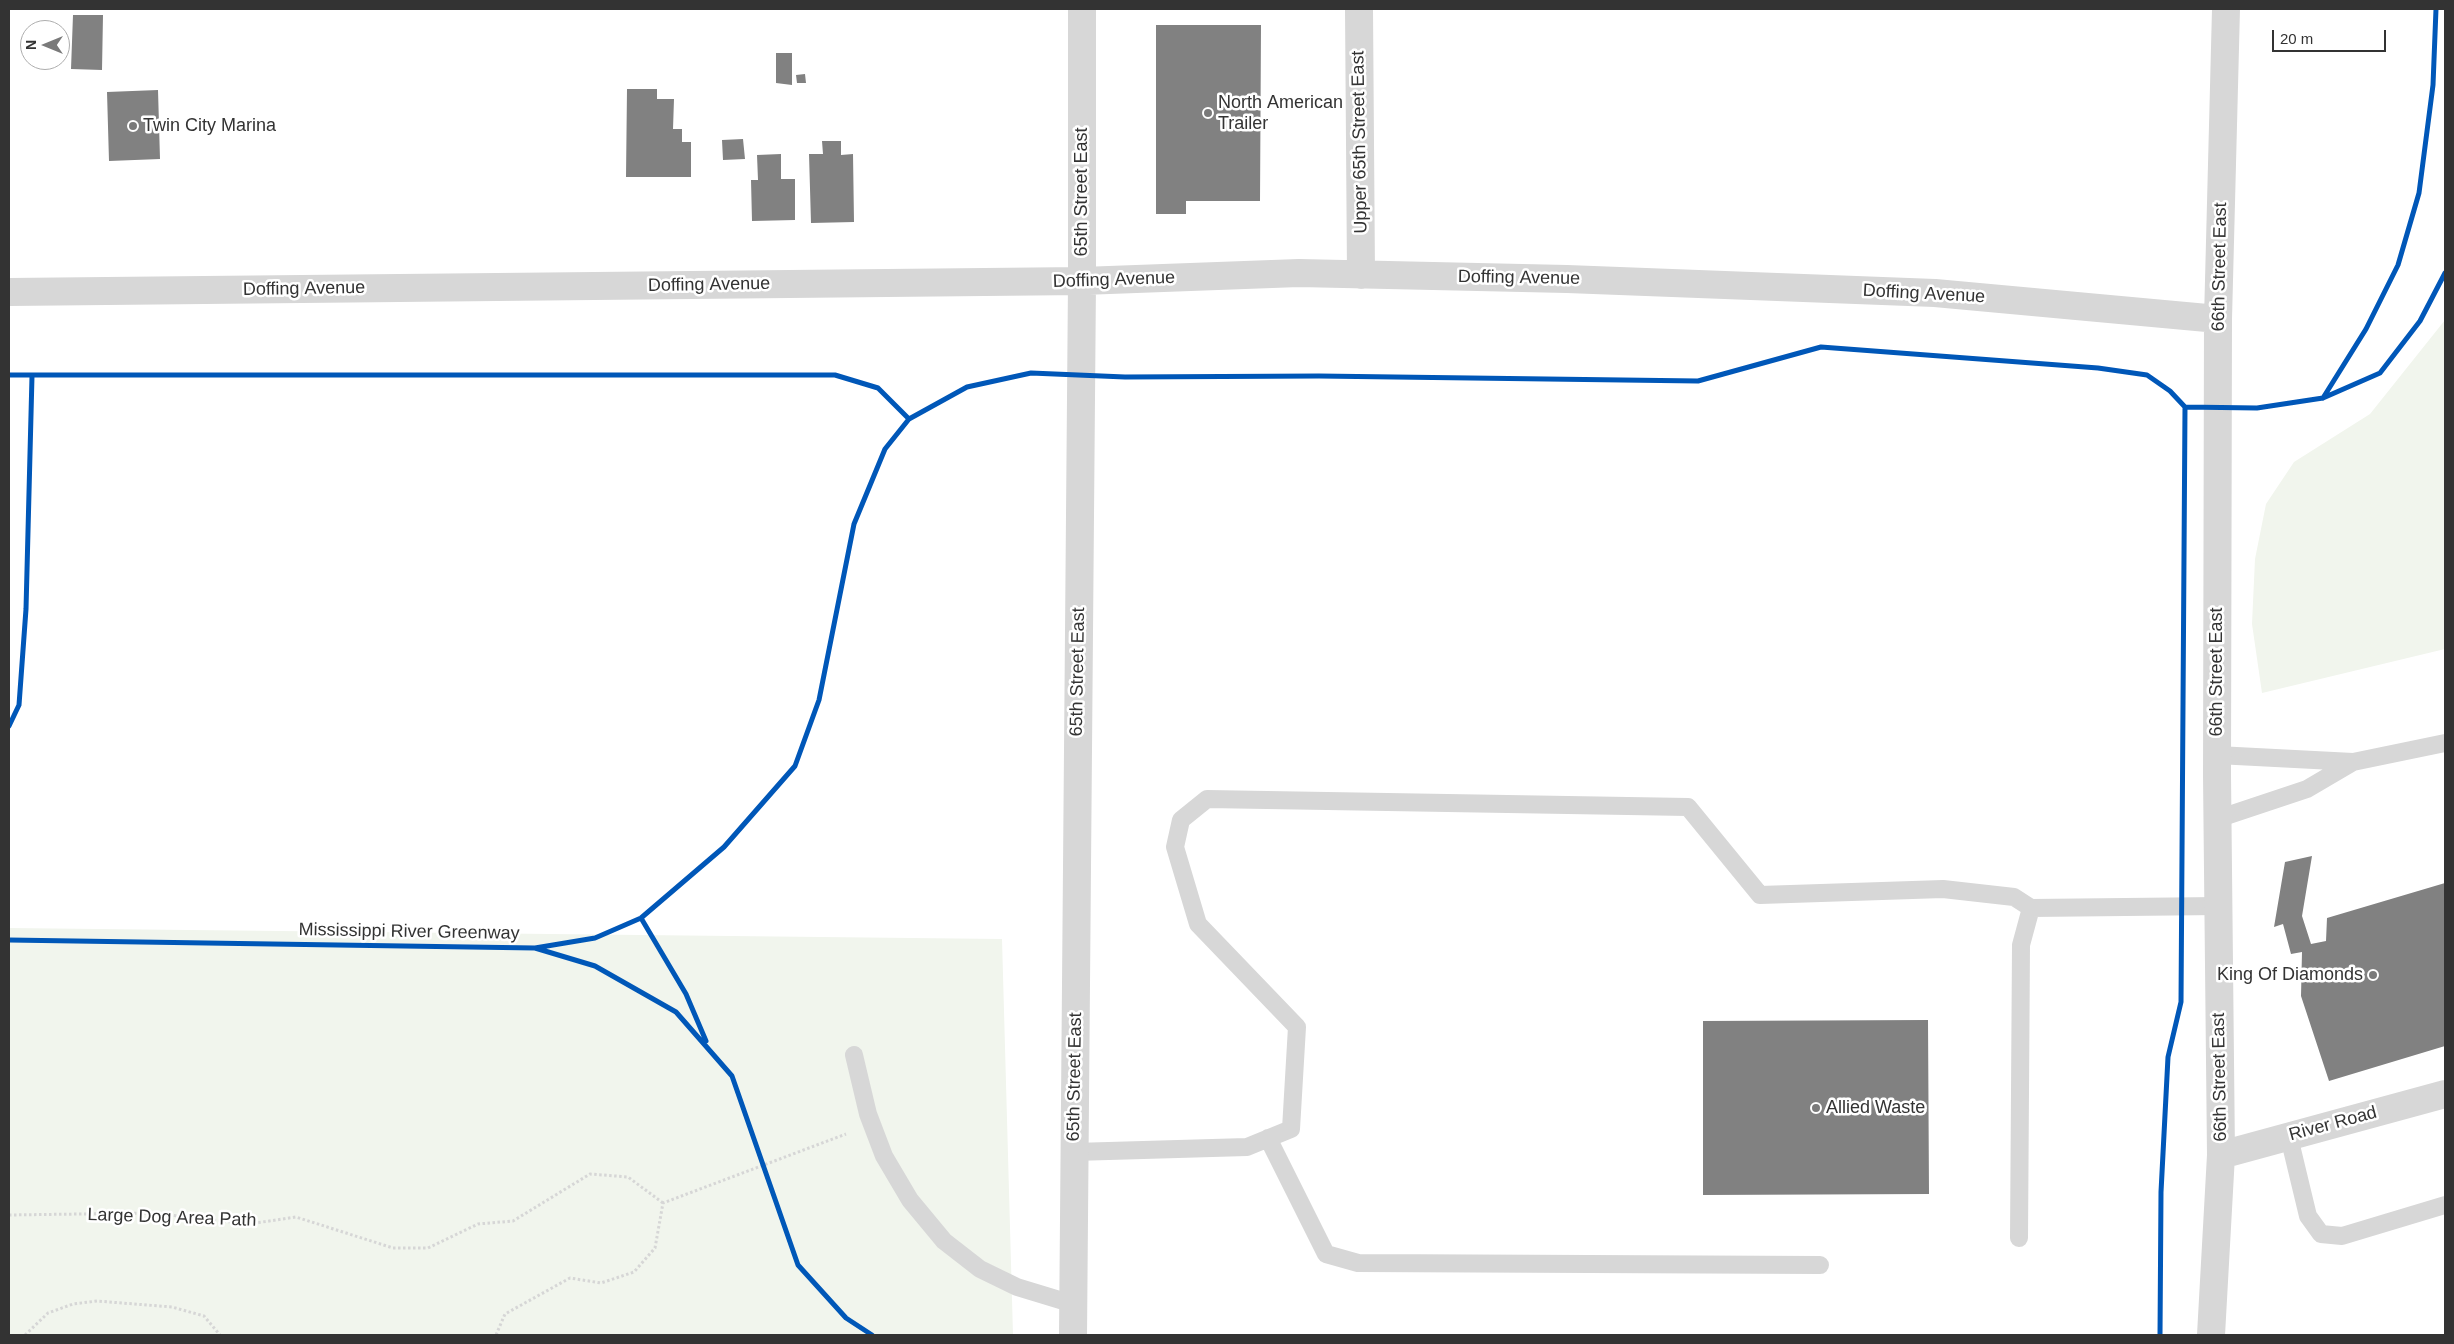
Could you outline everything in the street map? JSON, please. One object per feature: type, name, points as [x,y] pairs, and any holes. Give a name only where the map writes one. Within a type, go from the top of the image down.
[{"type":"street","name":"65th Street East","points":[[1072,1335],[1082,281],[1082,9]]},
{"type":"street","name":"Upper 65th Street East","points":[[1359,9],[1361,274]]},
{"type":"street","name":"66th Street East","points":[[2211,1335],[2221,1155],[2217,819],[2218,319],[2226,9]]},
{"type":"street","name":"Doffing Avenue","points":[[9,292],[1082,281],[1298,273],[1567,279],[1935,293],[2218,319]]},
{"type":"street","name":"River Road","points":[[2221,1155],[2445,1094]]},
{"type":"lane","points":[[2217,755],[2352,762],[2445,743]]},
{"type":"lane","points":[[2217,819],[2308,789],[2352,762]]},
{"type":"lane","points":[[1074,1152],[1247,1146],[1291,1129],[1297,1027],[1198,924],[1175,847],[1181,820],[1206,799],[1688,807],[1760,895],[1943,889],[2014,897],[2031,908],[2219,906]]},
{"type":"lane","points":[[2019,1238],[2021,945],[2031,908]]},
{"type":"lane","points":[[854,1055],[868,1114],[884,1156],[910,1200],[944,1241],[980,1269],[1002,1280],[1017,1287],[1073,1304]]},
{"type":"lane","points":[[2289,1137],[2308,1216],[2322,1234],[2342,1236],[2445,1205]]},
{"type":"lane","points":[[1268,1138],[1326,1254],[1358,1264],[1820,1265]]},
{"type":"path","points":[[496,1335],[505,1314],[570,1278],[600,1283],[634,1272],[655,1248],[663,1202],[813,1146]]},
{"type":"path","points":[[760,1156],[766,1174]]},
{"type":"path","points":[[25,1335],[48,1313],[73,1304],[97,1301],[172,1307],[204,1316],[220,1335]]},
{"type":"shaded area","points":[[2445,320],[2445,649],[2262,693],[2252,624],[2255,559],[2266,504],[2294,462],[2370,414]]},
{"type":"shaded area","points":[[9,928],[1002,939],[1013,1335],[9,1335]]},
{"type":"building","points":[[73,15],[103,15],[102,70],[71,69]]},
{"type":"building","name":"North American Trailer","points":[[1156,25],[1261,25],[1260,201],[1186,201],[1186,214],[1156,214]]},
{"type":"building","points":[[776,53],[792,53],[792,85],[776,83]]},
{"type":"building","points":[[805,74],[806,83],[797,83],[796,75]]},
{"type":"building","points":[[627,89],[657,89],[657,99],[674,99],[673,129],[682,129],[682,142],[691,142],[691,177],[626,177]]},
{"type":"building","name":"Twin City Marina","points":[[158,90],[160,159],[109,161],[107,92]]},
{"type":"building","points":[[743,139],[745,159],[723,160],[722,140]]},
{"type":"building","points":[[822,141],[841,141],[841,155],[853,154],[854,222],[811,223],[809,154],[823,154]]},
{"type":"building","points":[[781,154],[781,179],[795,179],[795,220],[752,221],[751,180],[758,180],[757,155]]},
{"type":"building","name":"King Of Diamonds","points":[[2312,856],[2302,916],[2311,944],[2326,941],[2327,918],[2445,883],[2445,1046],[2329,1081],[2301,996],[2302,952],[2291,954],[2283,924],[2274,927],[2285,862]]},
{"type":"building","name":"Allied Waste","points":[[1928,1020],[1929,1194],[1703,1195],[1703,1021]]},
{"type":"cycle path","points":[[2323,398],[2366,329],[2398,265],[2419,193],[2433,85],[2436,9]]},
{"type":"cycle path","points":[[2185,407],[2257,408],[2323,398],[2380,373],[2420,321],[2445,273]]},
{"type":"cycle path","points":[[535,948],[595,938],[641,918],[724,847],[795,766],[819,700],[854,524],[885,449],[909,419],[967,387],[1031,373],[1125,377],[1319,376],[1698,381],[1821,347],[2098,368],[2147,375],[2170,391],[2185,407],[2181,1002],[2168,1057],[2161,1192],[2160,1335]]},
{"type":"cycle path","points":[[9,375],[835,375],[878,388],[909,419]]},
{"type":"cycle path","points":[[9,726],[19,705],[26,609],[32,376]]},
{"type":"cycle path","points":[[641,918],[686,994],[706,1041]]},
{"type":"cycle path","name":"Mississippi River Greenway","points":[[9,940],[535,948],[595,966],[676,1012],[732,1076],[798,1265],[846,1318],[872,1335]]},
{"type":"place","name":"North American Trailer","points":[[1208,113]]},
{"type":"place","name":"Twin City Marina","points":[[133,126]]},
{"type":"place","name":"King Of Diamonds","points":[[2373,975]]},
{"type":"place","name":"Allied Waste","points":[[1816,1108]]}]
